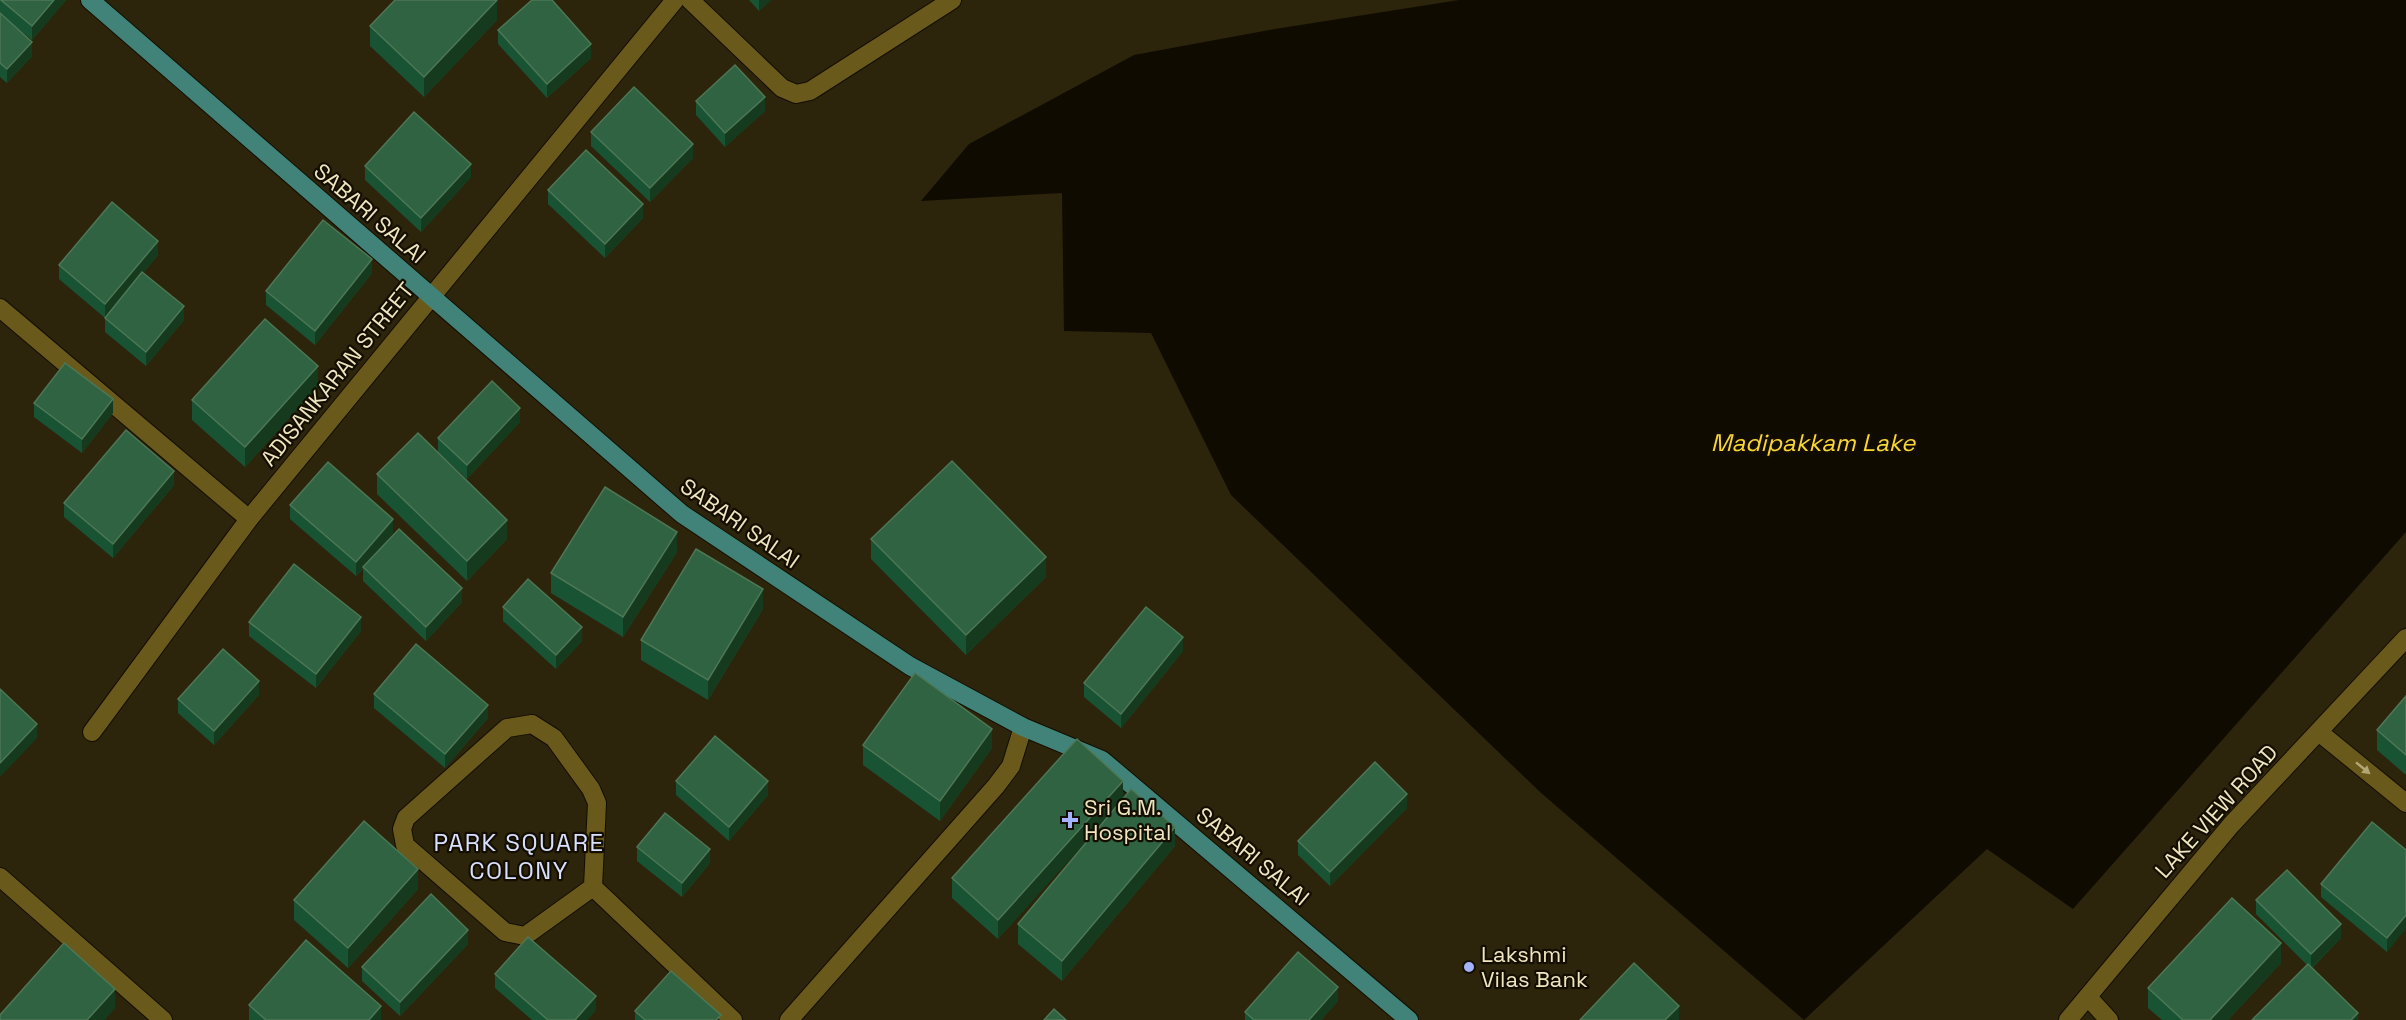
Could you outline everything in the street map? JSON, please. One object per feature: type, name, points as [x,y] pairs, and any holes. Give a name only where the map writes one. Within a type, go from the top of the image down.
[{"type":"main road","name":"SABARI SALAI","points":[[90,0],[430,298],[682,514],[910,666],[1023,727],[1101,760],[1409,1020]]},
{"type":"street","name":"ADISANKARAN STREET","points":[[92,732],[249,519],[675,0]]},
{"type":"street","points":[[690,0],[782,88],[796,94],[810,91],[952,0]]},
{"type":"street","points":[[0,308],[249,519]]},
{"type":"street","name":"LAKE VIEW ROAD","points":[[2068,1020],[2231,825],[2320,733],[2406,638]]},
{"type":"street","points":[[593,887],[525,936],[506,932],[405,845],[402,829],[406,818],[507,728],[532,724],[554,738],[591,789],[597,803],[593,887],[733,1020]]},
{"type":"street","points":[[789,1020],[996,786],[1011,766],[1023,727]]},
{"type":"street","points":[[2320,733],[2406,803]]},
{"type":"street","points":[[0,877],[163,1020]]},
{"type":"street","points":[[2088,998],[2109,1020]]},
{"type":"water","name":"Madipakkam Lake","points":[[1459,0],[2406,0],[2406,532],[2073,909],[1987,849],[1804,1020],[1540,792],[1231,495],[1151,333],[1064,331],[1062,193],[921,201],[969,144],[1134,55],[1275,29]]},
{"type":"building","points":[[1,0],[54,0],[32,26]]},
{"type":"building","points":[[395,0],[497,0],[424,77],[370,26]]},
{"type":"building","points":[[532,0],[552,0],[591,44],[547,84],[498,30]]},
{"type":"building","points":[[0,13],[32,42],[7,69],[0,63]]},
{"type":"building","points":[[735,65],[765,97],[725,133],[696,101]]},
{"type":"building","points":[[634,87],[693,144],[650,188],[591,132]]},
{"type":"building","points":[[414,112],[471,164],[421,218],[365,166]]},
{"type":"building","points":[[586,150],[643,204],[605,244],[548,190]]},
{"type":"building","points":[[112,202],[158,241],[105,304],[59,265]]},
{"type":"building","points":[[323,220],[372,259],[315,331],[266,291]]},
{"type":"building","points":[[142,272],[184,306],[146,352],[105,318]]},
{"type":"building","points":[[265,319],[318,366],[245,447],[192,400]]},
{"type":"building","points":[[65,363],[113,399],[82,439],[34,403]]},
{"type":"building","points":[[492,381],[520,408],[467,465],[438,438]]},
{"type":"building","points":[[126,430],[174,471],[113,544],[64,503]]},
{"type":"building","points":[[418,433],[507,520],[467,561],[377,474]]},
{"type":"building","points":[[952,461],[1046,557],[966,635],[871,539]]},
{"type":"building","points":[[328,462],[393,519],[356,562],[290,505]]},
{"type":"building","points":[[605,487],[677,532],[623,617],[551,573]]},
{"type":"building","points":[[399,529],[462,588],[426,627],[363,567]]},
{"type":"building","points":[[696,549],[763,589],[708,680],[641,640]]},
{"type":"building","points":[[294,564],[361,617],[316,674],[249,622]]},
{"type":"building","points":[[528,579],[582,627],[556,655],[503,607]]},
{"type":"building","points":[[1146,607],[1183,637],[1121,714],[1084,683]]},
{"type":"building","points":[[416,644],[488,705],[445,754],[374,694]]},
{"type":"building","points":[[223,649],[259,681],[214,731],[178,699]]},
{"type":"building","points":[[915,673],[992,729],[940,801],[863,745]]},
{"type":"building","points":[[0,689],[37,724],[0,763]]},
{"type":"building","points":[[2406,696],[2406,755],[2377,730]]},
{"type":"building","points":[[715,736],[768,781],[729,827],[676,781]]},
{"type":"building","points":[[1077,739],[1123,781],[998,920],[952,878]]},
{"type":"building","points":[[1375,762],[1407,794],[1330,872],[1298,841]]},
{"type":"building","points":[[1131,789],[1175,827],[1062,961],[1018,924]]},
{"type":"building","points":[[665,813],[710,849],[682,883],[637,847]]},
{"type":"building","points":[[364,821],[418,869],[348,948],[294,900]]},
{"type":"building","points":[[2372,822],[2406,850],[2406,915],[2387,938],[2321,884]]},
{"type":"building","points":[[2287,870],[2341,924],[2311,954],[2256,900]]},
{"type":"building","points":[[431,894],[468,930],[400,1002],[362,967]]},
{"type":"building","points":[[2232,898],[2281,943],[2210,1020],[2183,1020],[2148,988]]},
{"type":"building","points":[[528,937],[596,996],[575,1020],[548,1020],[495,974]]},
{"type":"building","points":[[306,940],[381,1006],[369,1020],[266,1020],[249,1005]]},
{"type":"building","points":[[64,943],[115,989],[87,1020],[0,1020],[0,1015]]},
{"type":"building","points":[[1298,952],[1338,987],[1309,1020],[1254,1020],[1245,1012]]},
{"type":"building","points":[[1634,963],[1679,1006],[1665,1020],[1580,1020]]},
{"type":"building","points":[[2308,964],[2358,1013],[2351,1020],[2252,1020]]},
{"type":"building","points":[[671,971],[721,1015],[716,1020],[645,1020],[635,1011]]},
{"type":"building","points":[[1054,1009],[1066,1020],[1044,1020]]},
{"type":"place","name":"Sri G.M. Hospital","points":[[1070,820]]},
{"type":"place","name":"Lakshmi Vilas Bank","points":[[1469,967]]},
{"type":"district","name":"PARK SQUARE COLONY","points":[[519,856]]}]
